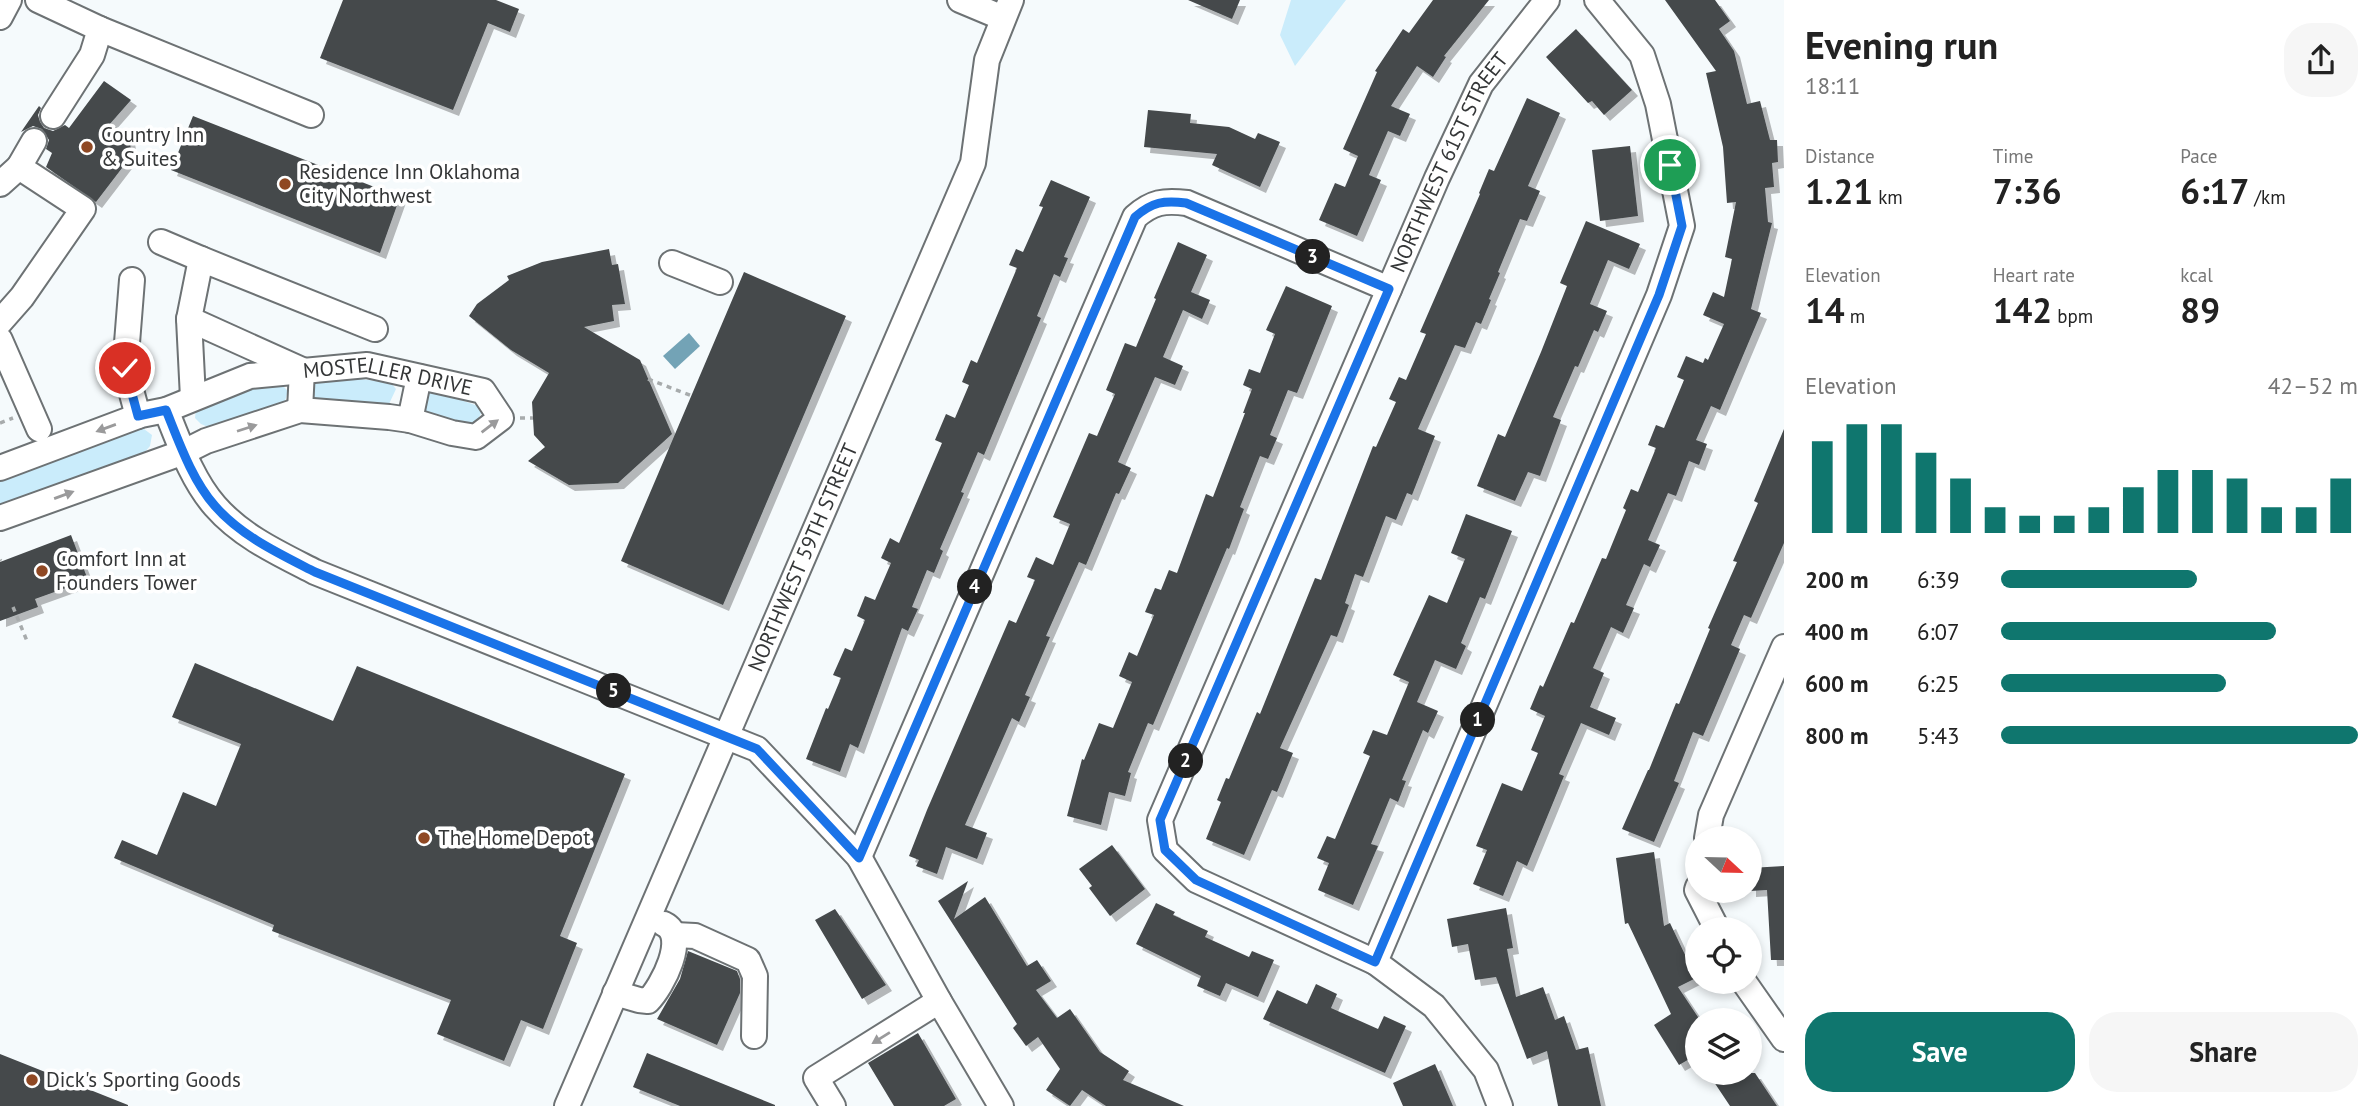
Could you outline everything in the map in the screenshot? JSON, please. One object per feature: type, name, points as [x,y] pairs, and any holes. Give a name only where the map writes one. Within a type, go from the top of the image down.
[{"type":"street","points":[[0,17],[9,0]]},
{"type":"street","points":[[38,0],[100,29],[311,115]]},
{"type":"street","points":[[960,0],[1007,9]]},
{"type":"street","name":"NORTHWEST 61ST STREET","points":[[1500,1106],[1486,1070],[1434,1006],[1375,962],[1196,880],[1165,850],[1160,820],[1437,178],[1481,83],[1547,0]]},
{"type":"street","points":[[1375,962],[1659,295],[1682,226],[1658,104],[1642,55],[1597,0]]},
{"type":"street","name":"NORTHWEST 59TH STREET","points":[[567,1106],[973,163],[988,60],[1007,9]]},
{"type":"street","points":[[53,116],[92,55],[100,29]]},
{"type":"street","points":[[0,184],[19,167],[34,141]]},
{"type":"street","points":[[0,322],[22,297],[83,209],[19,167]]},
{"type":"street","points":[[859,858],[1135,217],[1157,202],[1186,203],[1389,289]]},
{"type":"street","points":[[160,242],[375,329]]},
{"type":"street","points":[[193,398],[190,319],[201,259]]},
{"type":"street","points":[[672,263],[720,282]]},
{"type":"street","points":[[132,279],[125,368],[138,416]]},
{"type":"street","points":[[190,319],[302,370],[300,410]]},
{"type":"street","points":[[0,340],[39,429]]},
{"type":"street","name":"MOSTELLER DRIVE","points":[[0,468],[138,416],[166,410],[250,376],[302,370],[367,365],[483,391],[501,418],[476,437],[452,433],[410,420],[300,410],[206,441],[184,452],[0,518]]},
{"type":"street","points":[[410,420],[419,377]]},
{"type":"street","points":[[166,410],[184,452],[215,506],[260,544],[315,572],[757,749],[859,858],[993,1103]]},
{"type":"street","points":[[1709,826],[1711,815],[1784,647]]},
{"type":"street","points":[[615,993],[648,1001],[657,992],[676,946],[675,935],[671,928],[648,916]]},
{"type":"street","points":[[675,935],[695,936],[748,960],[755,976],[754,1037]]},
{"type":"street","points":[[1752,994],[1784,1039]]},
{"type":"street","points":[[833,1106],[816,1078],[939,1001]]},
{"type":"path","points":[[648,379],[692,396]]},
{"type":"path","points":[[13,607],[27,641]]},
{"type":"shaded area","points":[[1291,0],[1346,0],[1295,66],[1280,35]]},
{"type":"shaded area","points":[[689,333],[700,346],[675,369],[663,356]]},
{"type":"shaded area","points":[[324,374],[391,383],[396,389],[389,404],[379,406],[316,401],[309,392],[309,383]]},
{"type":"shaded area","points":[[270,384],[281,384],[288,391],[284,404],[275,409],[208,427],[195,418],[196,409],[202,403]]},
{"type":"shaded area","points":[[429,392],[438,392],[478,406],[481,413],[477,422],[471,426],[423,413],[422,397]]},
{"type":"shaded area","points":[[133,429],[144,429],[152,435],[150,446],[144,453],[0,505],[0,478]]},
{"type":"building","points":[[343,0],[496,0],[519,9],[510,32],[488,23],[453,110],[320,58]]},
{"type":"building","points":[[1188,0],[1240,0],[1232,19]]},
{"type":"building","points":[[1433,0],[1489,0],[1444,56],[1446,57],[1433,77],[1417,66],[1391,106],[1410,114],[1400,136],[1388,131],[1369,175],[1381,180],[1357,236],[1319,220],[1335,183],[1345,187],[1358,156],[1343,149],[1377,72],[1375,71],[1403,29],[1409,33]]},
{"type":"building","points":[[1665,0],[1715,0],[1730,21],[1719,29],[1734,51],[1747,104],[1760,101],[1770,140],[1777,140],[1778,162],[1772,163],[1774,187],[1765,188],[1768,222],[1772,223],[1751,309],[1761,313],[1720,410],[1711,406],[1696,440],[1707,444],[1699,465],[1689,461],[1676,496],[1668,493],[1648,540],[1660,545],[1650,567],[1644,564],[1626,605],[1634,608],[1623,633],[1611,627],[1593,668],[1604,673],[1590,707],[1616,718],[1609,735],[1581,723],[1559,774],[1564,776],[1527,866],[1517,861],[1503,896],[1473,884],[1487,850],[1476,846],[1502,783],[1522,791],[1538,753],[1531,750],[1545,716],[1530,709],[1540,685],[1543,687],[1571,622],[1574,623],[1602,558],[1606,559],[1626,510],[1623,508],[1631,489],[1638,492],[1656,448],[1648,445],[1656,425],[1664,428],[1684,380],[1677,377],[1686,356],[1703,363],[1705,358],[1708,360],[1724,324],[1703,315],[1713,292],[1724,297],[1732,259],[1725,257],[1736,202],[1727,203],[1723,147],[1706,73],[1716,71]]},
{"type":"building","points":[[1576,29],[1632,90],[1604,115],[1592,101],[1588,103],[1546,57]]},
{"type":"building","name":"Country Inn & Suites","points":[[104,81],[131,100],[109,125],[128,132],[132,155],[96,202],[46,167],[52,153],[46,149],[49,140],[42,129],[33,126],[21,132],[39,106],[41,108],[38,115],[44,128],[53,131],[65,125],[69,128]]},
{"type":"building","points":[[1527,98],[1560,113],[1528,186],[1540,191],[1527,221],[1520,219],[1498,272],[1500,273],[1481,324],[1476,322],[1465,348],[1455,345],[1418,429],[1435,436],[1412,495],[1407,493],[1396,520],[1386,516],[1363,577],[1355,574],[1345,603],[1349,605],[1337,637],[1331,635],[1280,748],[1293,753],[1277,792],[1272,790],[1244,855],[1206,839],[1221,802],[1217,800],[1226,778],[1229,779],[1257,712],[1260,714],[1315,578],[1321,580],[1373,446],[1376,447],[1396,402],[1389,399],[1399,377],[1406,380],[1426,334],[1420,332],[1489,169],[1494,171]]},
{"type":"building","points":[[1148,110],[1191,114],[1190,123],[1229,127],[1255,139],[1258,133],[1280,142],[1260,187],[1212,165],[1217,154],[1144,147]]},
{"type":"building","name":"Residence Inn Oklahoma City Northwest","points":[[193,116],[400,197],[380,253],[171,170]]},
{"type":"building","points":[[1630,146],[1638,216],[1600,221],[1592,150]]},
{"type":"building","points":[[1051,180],[1090,197],[1064,257],[1068,258],[1060,277],[1054,274],[1037,316],[1041,318],[984,455],[978,452],[940,549],[943,551],[934,573],[927,570],[912,607],[918,609],[908,631],[902,628],[858,748],[850,744],[840,772],[806,759],[841,678],[833,675],[845,648],[852,651],[865,620],[857,616],[865,596],[875,600],[891,563],[881,558],[890,538],[899,543],[942,443],[935,440],[946,414],[955,418],[969,385],[962,382],[971,360],[977,363],[1017,268],[1009,265],[1016,249],[1023,252],[1043,207],[1039,206]]},
{"type":"building","points":[[1586,221],[1640,244],[1629,269],[1608,260],[1590,304],[1607,311],[1598,332],[1594,330],[1578,367],[1575,366],[1553,417],[1561,420],[1540,476],[1528,472],[1515,501],[1477,486],[1498,434],[1505,437],[1541,352],[1567,286],[1560,283]]},
{"type":"building","points":[[1178,242],[1207,255],[1191,292],[1210,300],[1202,319],[1183,310],[1163,357],[1183,366],[1175,385],[1155,377],[1118,462],[1131,468],[1119,494],[1116,493],[1086,565],[1079,562],[1046,636],[1050,637],[1025,695],[1030,697],[1019,722],[1012,718],[965,825],[987,833],[977,859],[946,847],[937,874],[916,866],[919,860],[909,856],[927,810],[1009,620],[1016,623],[1035,580],[1027,577],[1036,557],[1053,565],[1070,524],[1053,517],[1089,433],[1097,436],[1115,394],[1106,390],[1125,343],[1136,347]]},
{"type":"building","points":[[609,249],[612,265],[618,264],[625,304],[612,305],[614,321],[584,327],[640,360],[672,434],[618,483],[569,485],[528,461],[545,447],[534,435],[532,402],[549,373],[511,350],[469,316],[477,304],[509,280],[507,276],[542,262]]},
{"type":"building","points":[[744,272],[846,316],[723,605],[621,561]]},
{"type":"building","points":[[1286,286],[1332,306],[1297,393],[1288,390],[1270,435],[1277,438],[1268,459],[1260,456],[1240,507],[1244,509],[1229,549],[1227,548],[1153,725],[1148,723],[1128,772],[1131,773],[1125,796],[1109,792],[1101,825],[1067,816],[1082,759],[1084,760],[1099,723],[1113,728],[1132,682],[1119,676],[1129,652],[1137,656],[1154,615],[1145,612],[1155,588],[1161,590],[1169,570],[1177,573],[1206,494],[1213,497],[1252,389],[1243,385],[1249,369],[1260,373],[1275,334],[1266,330]]},
{"type":"building","points":[[1784,429],[1784,543],[1751,618],[1744,615],[1731,645],[1740,649],[1703,736],[1693,732],[1674,781],[1679,783],[1654,842],[1622,829],[1710,629],[1708,628],[1737,562],[1733,561],[1758,503],[1754,501]]},
{"type":"building","points":[[1466,514],[1512,531],[1485,599],[1480,597],[1461,643],[1466,646],[1456,669],[1435,660],[1417,702],[1438,711],[1428,733],[1423,730],[1402,780],[1406,781],[1398,802],[1390,798],[1371,844],[1378,846],[1353,905],[1318,890],[1329,863],[1317,858],[1327,836],[1335,839],[1370,756],[1363,753],[1373,730],[1387,735],[1409,682],[1393,675],[1429,595],[1447,603],[1465,559],[1451,553]]},
{"type":"building","name":"Comfort Inn at Founders Tower","points":[[71,535],[88,580],[35,599],[38,607],[0,621],[0,562]]},
{"type":"building","name":"The Home Depot","points":[[195,663],[333,721],[357,666],[625,774],[560,936],[577,943],[543,1029],[521,1020],[504,1061],[437,1034],[451,1000],[272,931],[274,925],[114,858],[122,840],[157,855],[183,792],[216,806],[241,744],[172,717]]},
{"type":"building","points":[[1112,845],[1145,889],[1110,916],[1089,888],[1092,886],[1079,869]]},
{"type":"building","points":[[1654,852],[1664,926],[1670,923],[1685,955],[1685,984],[1678,987],[1692,1008],[1685,1008],[1685,1062],[1679,1065],[1654,1025],[1671,1014],[1628,923],[1625,924],[1616,858]]},
{"type":"building","points":[[1784,866],[1784,960],[1771,960],[1767,890],[1762,890],[1762,867]]},
{"type":"building","points":[[968,881],[954,919],[985,897],[1027,966],[1037,960],[1051,981],[1036,990],[1057,1018],[1070,1009],[1100,1052],[1129,1071],[1123,1080],[1184,1106],[1106,1106],[1082,1090],[1070,1106],[1046,1090],[1060,1069],[1038,1037],[1026,1046],[1013,1028],[1017,1024],[938,901]]},
{"type":"building","points":[[1156,903],[1175,912],[1173,915],[1208,931],[1205,937],[1249,957],[1252,951],[1274,960],[1258,997],[1226,983],[1220,996],[1197,986],[1201,976],[1136,944]]},
{"type":"building","points":[[1506,908],[1513,948],[1507,949],[1516,997],[1543,987],[1555,1020],[1564,1016],[1576,1050],[1588,1047],[1601,1106],[1558,1106],[1547,1051],[1527,1059],[1496,977],[1475,980],[1468,944],[1452,947],[1447,919]]},
{"type":"building","points":[[835,909],[886,985],[862,999],[815,920]]},
{"type":"building","points":[[688,951],[737,971],[740,979],[740,993],[717,1045],[657,1019],[680,979]]},
{"type":"building","points":[[1316,984],[1337,994],[1331,1008],[1378,1029],[1384,1016],[1406,1026],[1385,1073],[1263,1019],[1277,990],[1307,1004]]},
{"type":"building","points":[[918,1033],[956,1099],[944,1106],[894,1106],[868,1063]]},
{"type":"building","points":[[647,1053],[775,1106],[680,1106],[633,1087]]},
{"type":"building","name":"Dick's Sporting Goods","points":[[0,1054],[128,1105],[128,1106],[0,1106]]},
{"type":"building","points":[[1435,1064],[1453,1106],[1403,1106],[1393,1083]]},
{"type":"building","points":[[1762,1084],[1777,1106],[1730,1106],[1716,1085]]},
{"type":"place","name":"Country Inn & Suites","points":[[87,147]]},
{"type":"place","name":"Residence Inn Oklahoma City Northwest","points":[[285,184]]},
{"type":"place","name":"Comfort Inn at Founders Tower","points":[[42,571]]},
{"type":"place","name":"The Home Depot","points":[[424,838]]},
{"type":"place","name":"Dick's Sporting Goods","points":[[32,1080]]},
{"type":"route","points":[[125,368],[138,416],[166,410],[184,452],[215,506],[260,544],[315,572],[757,749],[859,858],[1135,217],[1157,202],[1186,203],[1389,289],[1160,820],[1165,850],[1196,880],[1375,962],[1659,295],[1682,226],[1670,165]]}]
